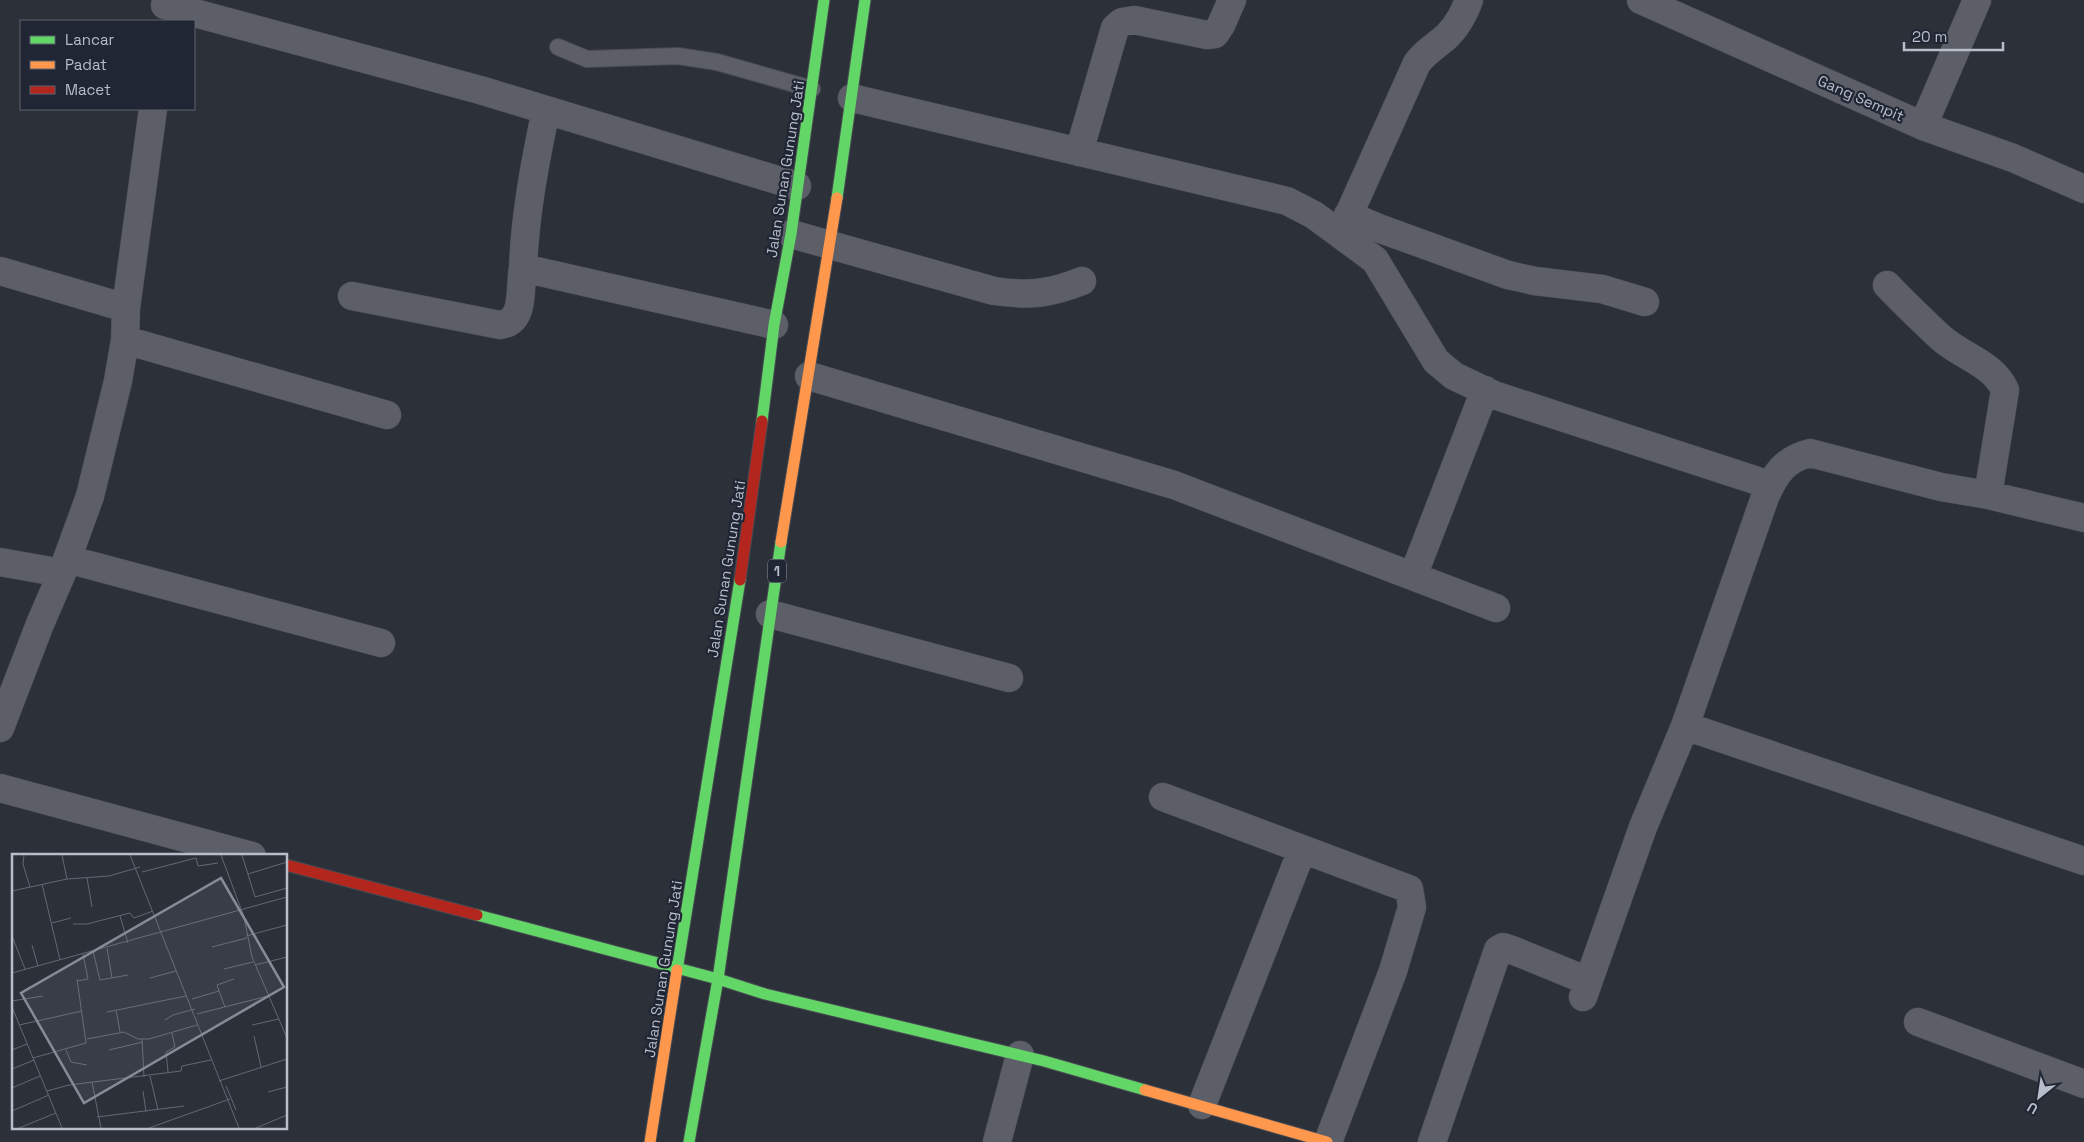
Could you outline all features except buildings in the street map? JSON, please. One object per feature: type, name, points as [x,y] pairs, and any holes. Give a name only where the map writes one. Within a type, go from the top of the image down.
[{"type":"main road","name":"Jalan Sunan Gunung Jati","points":[[650,1142],[770,409],[774,325],[791,234],[797,186],[810,128],[812,89],[824,0]]},
{"type":"main road","name":"1","points":[[689,1142],[718,979],[798,416],[809,376],[831,245],[864,0]]},
{"type":"main road","points":[[830,133],[846,136]]},
{"type":"main road","points":[[288,866],[679,971],[718,979],[765,994],[1020,1055],[1327,1142]]},
{"type":"street","points":[[1079,152],[1115,28],[1122,22],[1134,20],[1207,35],[1215,34],[1222,25],[1232,0]]},
{"type":"street","points":[[1344,224],[1417,63],[1426,52],[1441,42],[1455,27],[1469,0]]},
{"type":"street","name":"Gang Sempit","points":[[1640,0],[1923,126],[2013,158],[2084,189]]},
{"type":"street","points":[[1923,126],[1978,0]]},
{"type":"street","points":[[164,9],[480,90],[797,186]]},
{"type":"street","points":[[852,98],[1287,201],[1314,214],[1344,224],[1381,229],[1508,275],[1535,281],[1602,289],[1645,302]]},
{"type":"street","points":[[0,728],[40,624],[65,566],[90,496],[118,381],[125,340],[126,308],[153,110]]},
{"type":"street","points":[[352,296],[500,325],[509,324],[516,316],[523,268],[525,230],[546,110]]},
{"type":"street","points":[[1344,224],[1375,260],[1436,361],[1454,376],[1485,390],[1770,485]]},
{"type":"street","points":[[791,234],[994,291],[1013,294],[1045,293],[1082,281]]},
{"type":"street","points":[[523,268],[774,325]]},
{"type":"street","points":[[0,270],[126,308]]},
{"type":"street","points":[[1887,285],[1940,337],[1961,354],[1994,371],[2005,390],[1988,495]]},
{"type":"street","points":[[125,340],[387,416]]},
{"type":"street","points":[[809,376],[1174,485],[1496,608]]},
{"type":"street","points":[[1413,576],[1485,390]]},
{"type":"street","points":[[1432,1142],[1498,950],[1503,947],[1512,950],[1585,989],[1643,827],[1685,726],[1770,485],[1781,467],[1796,457],[1810,453],[1941,487],[1988,495],[2084,518]]},
{"type":"street","points":[[0,562],[65,566],[381,643]]},
{"type":"street","points":[[770,614],[1009,678]]},
{"type":"street","points":[[1685,726],[2084,861]]},
{"type":"street","points":[[0,788],[245,854]]},
{"type":"street","points":[[1163,797],[1409,889],[1412,907],[1393,971],[1327,1142]]},
{"type":"street","points":[[1202,1106],[1302,850]]},
{"type":"street","points":[[1918,1022],[2084,1084]]},
{"type":"street","points":[[997,1142],[1020,1055]]},
{"type":"lane","points":[[558,47],[587,59],[678,56],[717,62],[812,89]]},
{"type":"traffic: fast","points":[[762,421],[774,325],[791,234],[824,0]]},
{"type":"traffic: fast","points":[[837,198],[865,0]]},
{"type":"traffic: fast","points":[[689,1142],[718,979],[781,542]]},
{"type":"traffic: fast","points":[[677,970],[740,580]]},
{"type":"traffic: fast","points":[[477,915],[718,979],[765,994],[1044,1061],[1145,1090]]},
{"type":"traffic: slow","points":[[781,542],[837,198]]},
{"type":"traffic: slow","points":[[650,1142],[677,970]]},
{"type":"traffic: slow","points":[[1145,1090],[1327,1142]]},
{"type":"traffic: jam","points":[[740,580],[762,421]]},
{"type":"traffic: jam","points":[[288,866],[477,915]]}]
